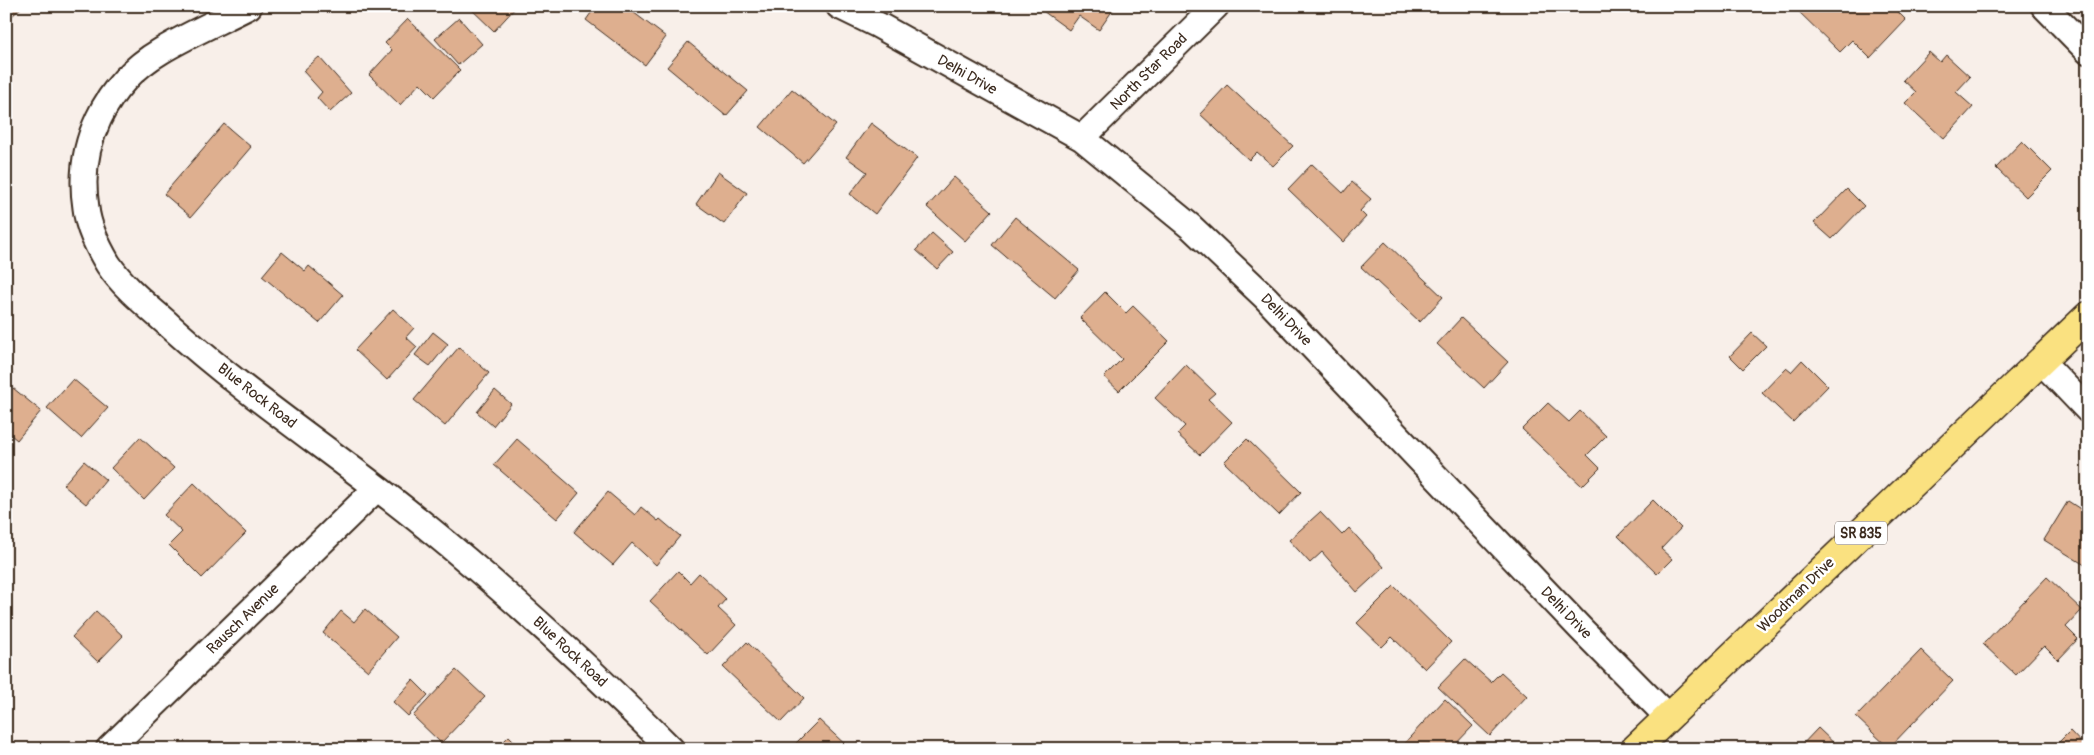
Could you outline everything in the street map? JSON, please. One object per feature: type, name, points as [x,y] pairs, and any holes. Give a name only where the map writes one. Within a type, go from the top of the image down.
[{"type":"main road","name":"Woodman Drive","points":[[1635,749],[2088,316]]},
{"type":"street","name":"Blue Rock Road","points":[[248,6],[160,52],[130,74],[110,98],[95,124],[86,153],[83,182],[86,211],[95,240],[109,266],[137,296],[195,349],[427,527],[514,600],[671,749]]},
{"type":"street","name":"North Star Road","points":[[1082,138],[1216,6]]},
{"type":"street","points":[[2044,6],[2088,50]]},
{"type":"street","name":"Delhi Drive","points":[[851,9],[1082,138],[1191,227],[1265,297],[1581,629],[1668,717]]},
{"type":"street","points":[[2041,361],[2088,410]]},
{"type":"street","name":"Rausch Avenue","points":[[109,749],[377,488]]},
{"type":"building","points":[[6,6],[23,6],[12,16]]},
{"type":"building","points":[[468,6],[517,6],[494,31]]},
{"type":"building","points":[[596,6],[625,6],[666,37],[645,65],[586,20]]},
{"type":"building","points":[[1036,6],[1115,7],[1099,30],[1079,16],[1069,30]]},
{"type":"building","points":[[1793,6],[1871,6],[1873,8],[1875,6],[1892,6],[1906,20],[1870,58],[1852,40],[1840,52]]},
{"type":"building","points":[[459,18],[482,44],[458,65],[435,39]]},
{"type":"building","points":[[408,19],[460,70],[434,97],[420,83],[400,105],[369,75],[392,50],[385,43]]},
{"type":"building","points":[[688,42],[748,91],[726,116],[667,67]]},
{"type":"building","points":[[1929,52],[1940,62],[1946,55],[1970,77],[1956,92],[1973,107],[1944,139],[1905,103],[1916,92],[1903,80]]},
{"type":"building","points":[[319,57],[351,93],[330,112],[317,98],[322,92],[303,71]]},
{"type":"building","points":[[1227,85],[1293,146],[1273,166],[1257,152],[1249,160],[1200,114]]},
{"type":"building","points":[[792,89],[836,125],[803,163],[760,127]]},
{"type":"building","points":[[871,123],[917,158],[875,214],[850,194],[867,172],[846,157]]},
{"type":"building","points":[[224,124],[251,147],[191,217],[164,194]]},
{"type":"building","points":[[2022,141],[2052,171],[2026,197],[1996,168]]},
{"type":"building","points":[[1312,164],[1343,193],[1352,182],[1371,199],[1360,211],[1366,217],[1343,242],[1288,189]]},
{"type":"building","points":[[718,172],[747,193],[724,224],[696,204]]},
{"type":"building","points":[[954,177],[992,211],[965,241],[927,207]]},
{"type":"building","points":[[1847,189],[1864,206],[1832,239],[1814,223]]},
{"type":"building","points":[[1015,217],[1079,270],[1055,298],[992,245]]},
{"type":"building","points":[[932,233],[953,252],[937,269],[916,250]]},
{"type":"building","points":[[1385,242],[1443,297],[1420,322],[1361,267]]},
{"type":"building","points":[[282,252],[305,271],[309,266],[343,295],[319,323],[262,276]]},
{"type":"building","points":[[1105,292],[1126,313],[1133,306],[1169,341],[1119,391],[1104,377],[1122,359],[1080,318]]},
{"type":"building","points":[[393,309],[414,328],[406,337],[417,347],[387,380],[355,350]]},
{"type":"building","points":[[1461,318],[1508,362],[1484,388],[1437,344]]},
{"type":"building","points":[[433,332],[448,344],[430,366],[415,355]]},
{"type":"building","points":[[1752,333],[1766,346],[1743,369],[1730,356]]},
{"type":"building","points":[[459,347],[489,373],[445,426],[414,400]]},
{"type":"building","points":[[1802,360],[1828,386],[1793,422],[1762,393],[1786,368],[1791,372]]},
{"type":"building","points":[[1186,365],[1215,393],[1208,399],[1232,422],[1200,455],[1177,434],[1185,426],[1155,398]]},
{"type":"building","points":[[73,379],[108,408],[81,438],[47,408]]},
{"type":"building","points":[[13,388],[41,411],[17,440],[6,431],[6,397]]},
{"type":"building","points":[[495,390],[511,404],[493,426],[477,412]]},
{"type":"building","points":[[1548,403],[1569,422],[1580,411],[1606,436],[1587,455],[1600,468],[1582,486],[1522,429]]},
{"type":"building","points":[[140,437],[174,468],[144,500],[111,468]]},
{"type":"building","points":[[517,439],[579,493],[557,519],[494,465]]},
{"type":"building","points":[[1247,439],[1301,492],[1279,515],[1224,462]]},
{"type":"building","points":[[84,461],[106,480],[86,504],[63,485]]},
{"type":"building","points":[[194,483],[246,533],[202,578],[169,545],[182,532],[164,515]]},
{"type":"building","points":[[608,492],[635,515],[641,507],[658,521],[660,519],[680,536],[656,565],[632,543],[613,565],[574,532]]},
{"type":"building","points":[[1653,500],[1681,528],[1661,549],[1672,559],[1657,574],[1618,536]]},
{"type":"building","points":[[2068,501],[2088,514],[2088,567],[2044,540]]},
{"type":"building","points":[[1320,512],[1342,535],[1349,528],[1384,567],[1357,592],[1322,552],[1310,563],[1289,540]]},
{"type":"building","points":[[678,571],[690,583],[699,573],[726,599],[718,608],[736,625],[708,655],[650,601]]},
{"type":"building","points":[[2047,577],[2082,610],[2066,627],[2078,639],[2058,660],[2044,646],[2016,675],[1983,644]]},
{"type":"building","points":[[1394,586],[1451,642],[1425,669],[1392,637],[1382,647],[1357,623]]},
{"type":"building","points":[[365,609],[397,637],[368,671],[323,633],[341,611],[354,622]]},
{"type":"building","points":[[96,611],[123,636],[98,662],[72,637]]},
{"type":"building","points":[[6,628],[12,633],[6,639]]},
{"type":"building","points":[[747,642],[804,698],[781,722],[723,667]]},
{"type":"building","points":[[1921,650],[1953,681],[1889,748],[1856,717]]},
{"type":"building","points":[[1465,659],[1491,682],[1501,672],[1527,696],[1490,736],[1438,687]]},
{"type":"building","points":[[456,670],[485,697],[441,743],[413,716]]},
{"type":"building","points":[[413,680],[428,695],[408,716],[393,702]]},
{"type":"building","points":[[1445,699],[1473,726],[1451,749],[1399,749]]},
{"type":"building","points":[[819,720],[850,749],[800,749],[795,744]]},
{"type":"building","points":[[1818,728],[1840,749],[1798,749]]},
{"type":"building","points":[[2070,731],[2087,749],[2052,749]]},
{"type":"building","points":[[509,736],[522,749],[496,749]]}]
